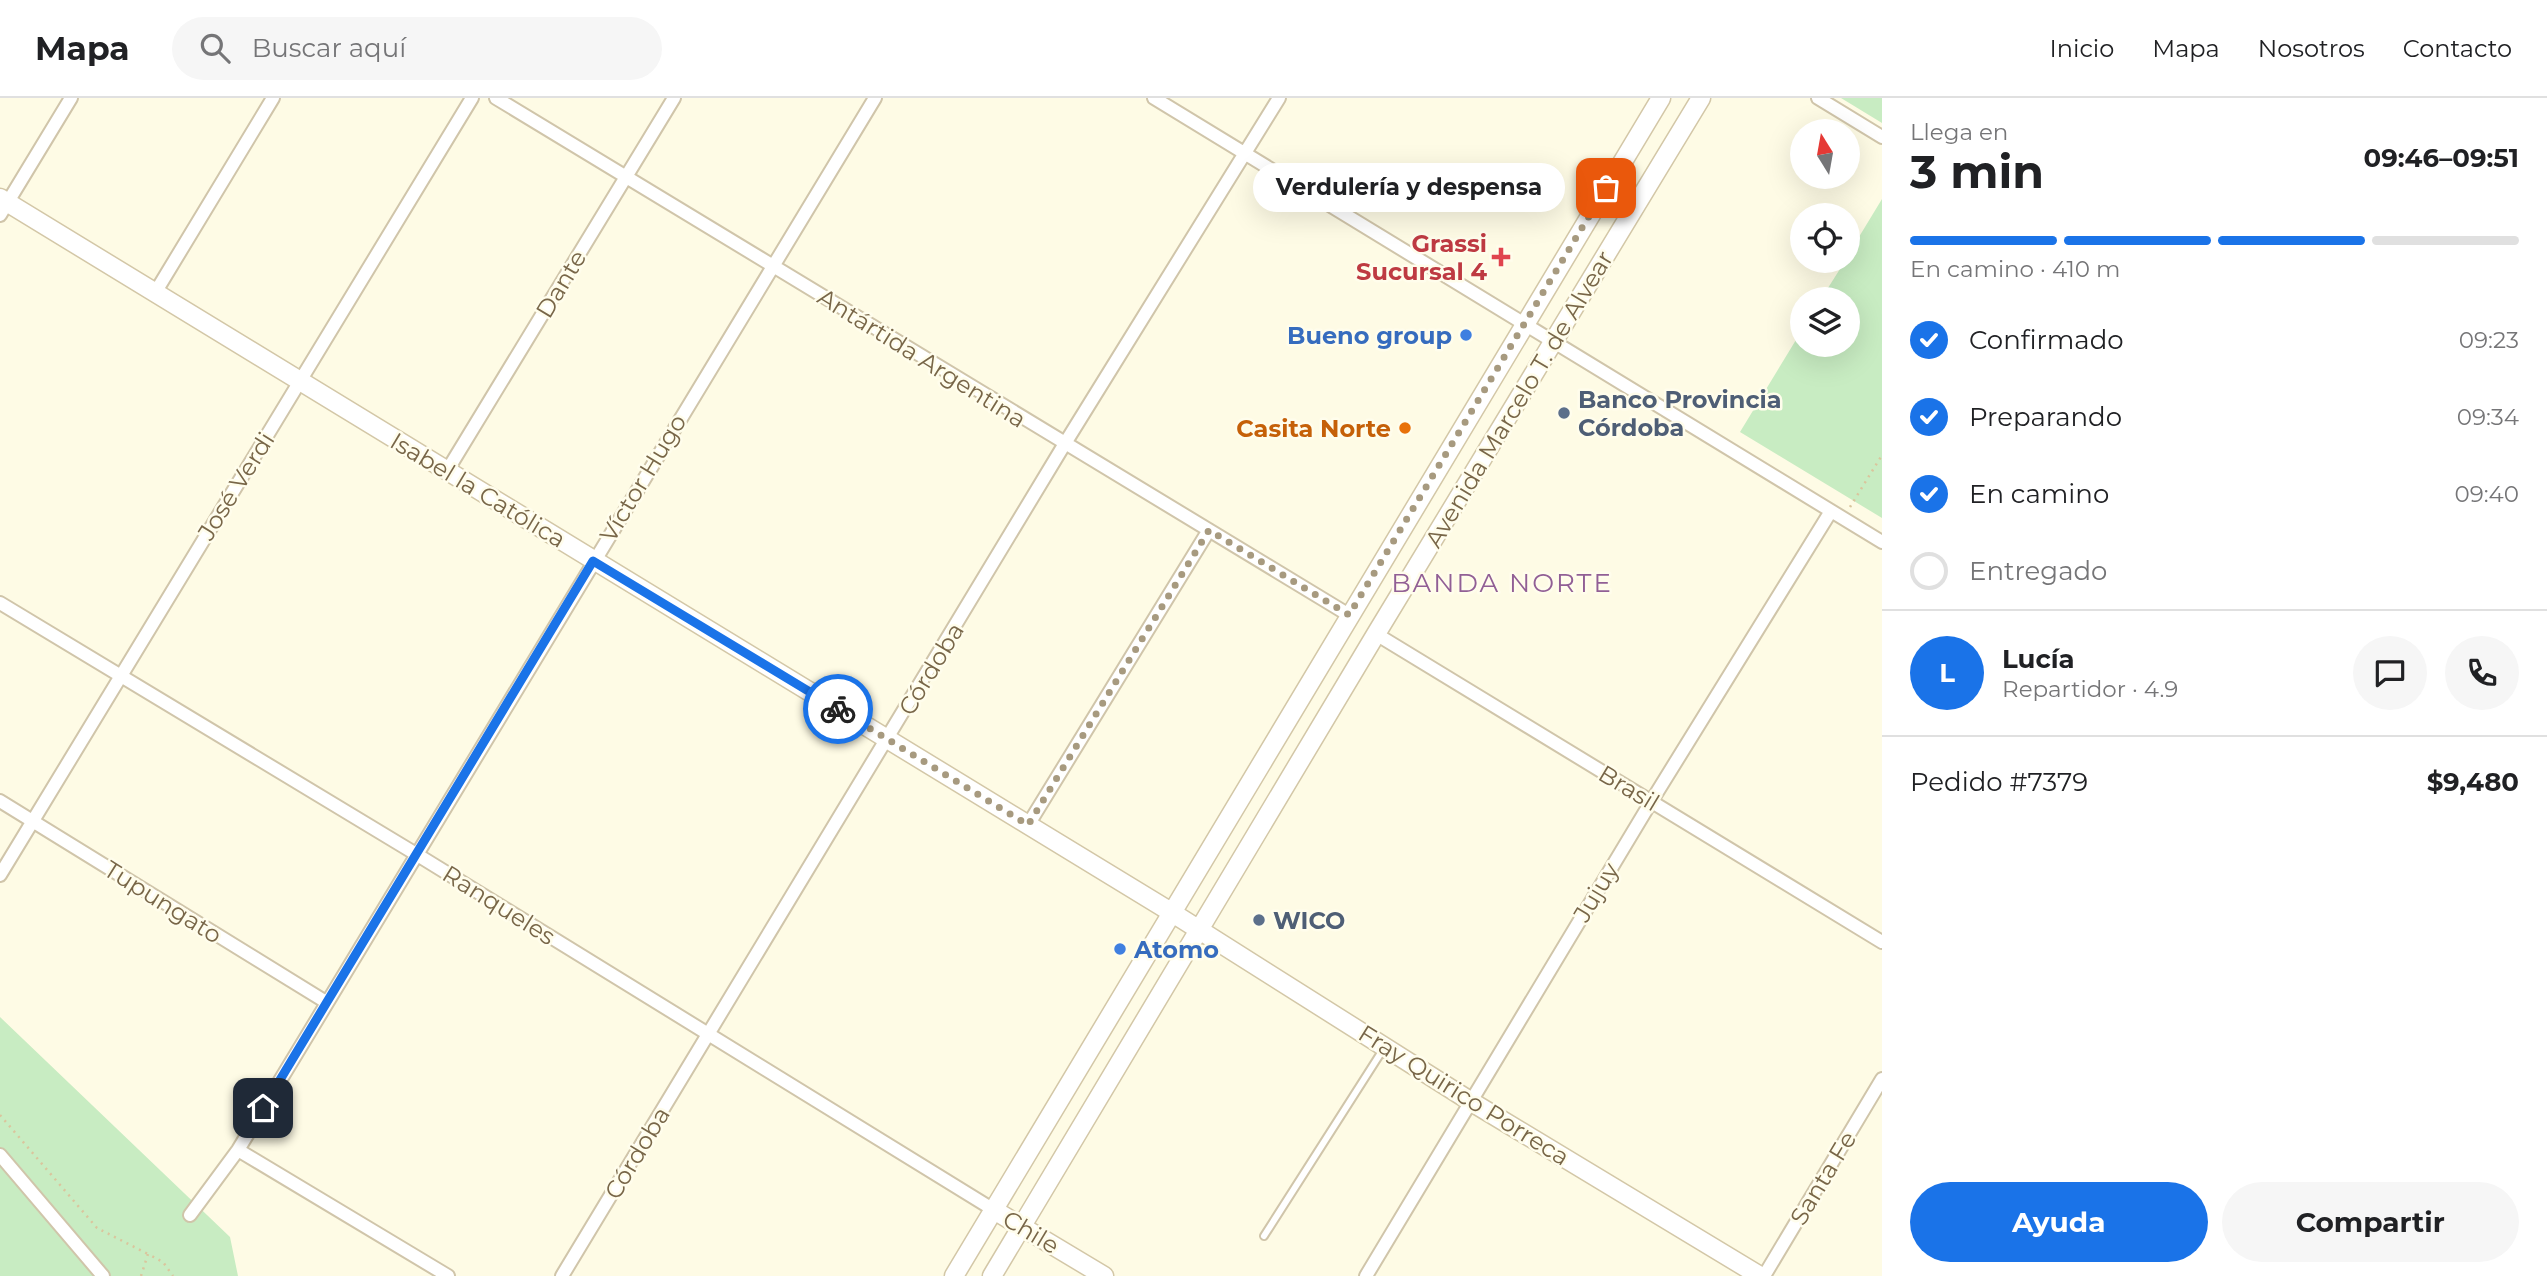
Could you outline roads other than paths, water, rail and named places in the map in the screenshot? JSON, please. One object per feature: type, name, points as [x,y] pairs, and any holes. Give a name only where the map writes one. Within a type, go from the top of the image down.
[{"type":"main road","name":"Avenida Marcelo T. de Alvear","points":[[954,1276],[1661,98]]},
{"type":"main road","name":"Avenida Marcelo T. de Alvear","points":[[992,1276],[1701,98]]},
{"type":"main road","name":"Isabel la Católica","points":[[2,205],[155,293],[1171,912]]},
{"type":"main road","name":"Fray Quirico Porreca","points":[[1171,912],[1470,1101],[1762,1276]]},
{"type":"main road","name":"Chile","points":[[995,1210],[1104,1276]]},
{"type":"street","points":[[2,205],[71,98]]},
{"type":"street","points":[[155,293],[273,98]]},
{"type":"street","name":"José Verdi","points":[[0,876],[118,677],[472,98]]},
{"type":"street","name":"Antártida Argentina","points":[[496,98],[1349,615]]},
{"type":"street","name":"Dante","points":[[447,471],[674,98]]},
{"type":"street","name":"Víctor Hugo","points":[[190,1214],[238,1150],[875,98]]},
{"type":"street","points":[[1154,98],[1882,542]]},
{"type":"street","name":"Córdoba","points":[[562,1276],[1065,445],[1279,98]]},
{"type":"street","points":[[1818,98],[1882,138]]},
{"type":"street","name":"Jujuy","points":[[1366,1276],[1651,802],[1831,511]]},
{"type":"street","points":[[1028,825],[1209,530]]},
{"type":"street","name":"Ranqueles","points":[[0,603],[118,677],[416,854],[995,1210]]},
{"type":"street","name":"Brasil","points":[[1376,634],[1882,942]]},
{"type":"street","name":"Tupungato","points":[[0,801],[326,1002]]},
{"type":"street","name":"Santa Fe","points":[[1762,1276],[1882,1079]]},
{"type":"street","points":[[238,1150],[448,1276]]},
{"type":"street","points":[[0,1154],[103,1276]]},
{"type":"lane","points":[[1264,1236],[1385,1046]]},
{"type":"place","name":"Verdulería y despensa","points":[[1606,188]]},
{"type":"place","name":"Grassi Sucursal 4","points":[[1501,257]]},
{"type":"place","name":"Bueno group","points":[[1466,335]]},
{"type":"place","name":"Banco Provincia Córdoba","points":[[1564,413]]},
{"type":"place","name":"Casita Norte","points":[[1405,428]]},
{"type":"place","name":"WICO","points":[[1259,920]]},
{"type":"place","name":"Atomo","points":[[1120,949]]},
{"type":"district","name":"BANDA NORTE","points":[[1502,583]]}]
